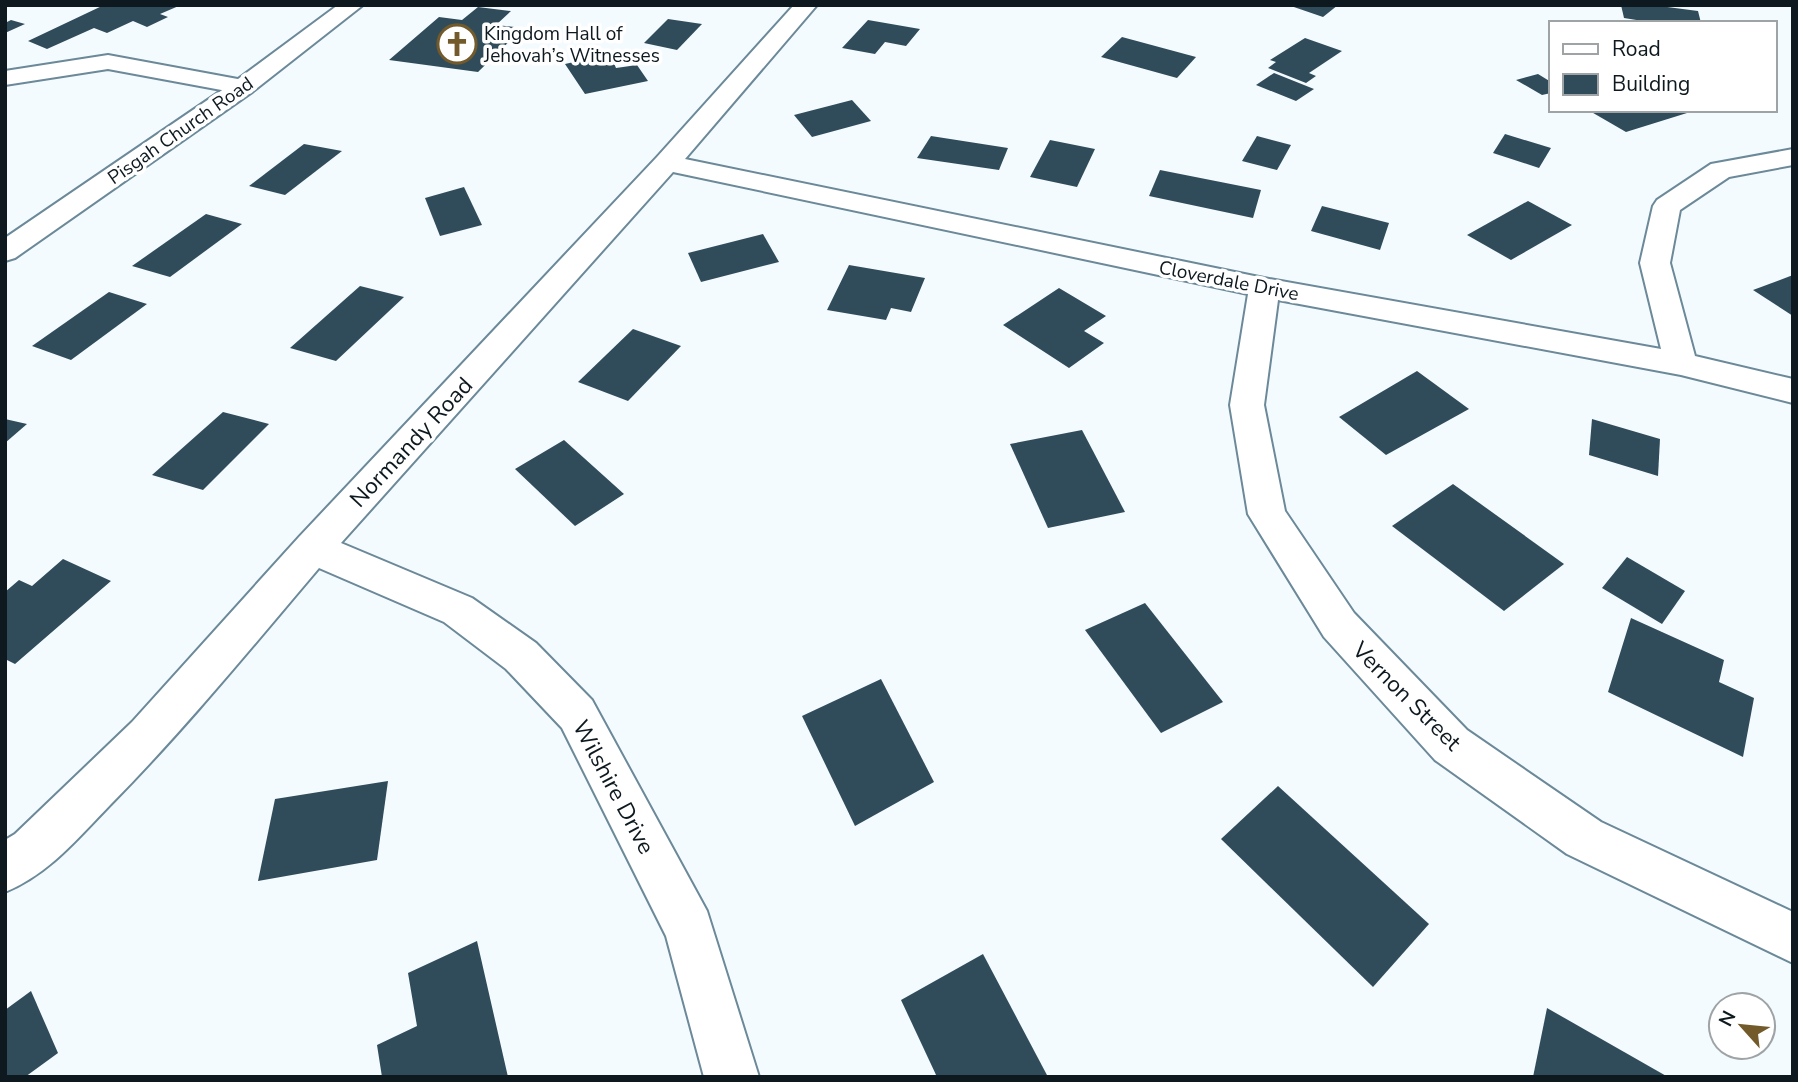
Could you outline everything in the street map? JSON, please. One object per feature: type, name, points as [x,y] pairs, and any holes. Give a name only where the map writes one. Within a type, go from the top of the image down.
[{"type":"street","name":"Pisgah Church Road","points":[[5,252],[243,87],[352,5]]},
{"type":"street","name":"Normandy Road","points":[[5,868],[32,851],[148,736],[313,548],[667,163],[806,5]]},
{"type":"street","points":[[5,78],[108,62],[243,87]]},
{"type":"street","points":[[1681,364],[1655,263],[1667,206],[1721,170],[1793,157]]},
{"type":"street","name":"Cloverdale Drive","points":[[667,163],[1264,288],[1681,364],[1793,391]]},
{"type":"street","name":"Vernon Street","points":[[1264,288],[1247,405],[1267,514],[1339,625],[1451,745],[1584,838],[1793,938]]},
{"type":"street","name":"Wilshire Drive","points":[[313,548],[458,610],[521,656],[577,714],[689,929],[732,1077]]},
{"type":"building","points":[[104,5],[181,5],[160,14],[168,17],[147,27],[133,21],[107,33],[94,28],[47,49],[28,41]]},
{"type":"building","points":[[1288,5],[1338,5],[1323,17]]},
{"type":"building","points":[[1621,5],[1652,5],[1698,11],[1700,21],[1643,21],[1624,18]]},
{"type":"building","name":"Kingdom Hall of Jehovah’s Witnesses","points":[[478,7],[511,11],[496,25],[523,28],[478,72],[389,60],[439,17],[462,20]]},
{"type":"building","points":[[668,19],[702,24],[677,50],[644,43]]},
{"type":"building","points":[[11,20],[25,24],[5,33],[5,23]]},
{"type":"building","points":[[868,20],[920,29],[906,46],[885,42],[875,54],[842,48]]},
{"type":"building","points":[[1122,37],[1196,57],[1177,78],[1101,57]]},
{"type":"building","points":[[1305,38],[1342,51],[1309,73],[1316,76],[1306,83],[1268,68],[1276,62],[1270,60]]},
{"type":"building","points":[[610,54],[616,68],[637,65],[648,81],[585,94],[565,64]]},
{"type":"building","points":[[1274,73],[1314,89],[1296,101],[1256,85]]},
{"type":"building","points":[[1538,74],[1549,81],[1549,93],[1542,95],[1516,80]]},
{"type":"building","points":[[852,100],[871,121],[812,137],[794,115]]},
{"type":"building","points":[[1591,112],[1687,113],[1626,132]]},
{"type":"building","points":[[1505,134],[1551,148],[1539,168],[1493,153]]},
{"type":"building","points":[[931,136],[1008,148],[999,170],[917,158]]},
{"type":"building","points":[[1257,136],[1291,145],[1277,170],[1242,161]]},
{"type":"building","points":[[1050,140],[1095,149],[1077,187],[1030,177]]},
{"type":"building","points":[[304,144],[342,151],[285,195],[249,186]]},
{"type":"building","points":[[1160,170],[1261,190],[1253,218],[1149,196]]},
{"type":"building","points":[[464,187],[482,225],[440,236],[425,198]]},
{"type":"building","points":[[1528,201],[1572,225],[1511,260],[1467,235]]},
{"type":"building","points":[[1322,206],[1389,223],[1380,250],[1311,231]]},
{"type":"building","points":[[206,214],[242,224],[170,277],[132,266]]},
{"type":"building","points":[[763,234],[779,262],[701,282],[688,253]]},
{"type":"building","points":[[849,265],[925,278],[911,312],[891,308],[886,320],[827,310]]},
{"type":"building","points":[[1793,275],[1793,316],[1753,290]]},
{"type":"building","points":[[360,286],[404,297],[336,361],[290,348]]},
{"type":"building","points":[[1059,288],[1106,316],[1084,331],[1104,343],[1069,368],[1003,325]]},
{"type":"building","points":[[109,292],[147,304],[71,360],[32,346]]},
{"type":"building","points":[[633,329],[681,346],[628,401],[578,382]]},
{"type":"building","points":[[1417,371],[1469,409],[1386,455],[1339,417]]},
{"type":"building","points":[[223,412],[269,424],[203,490],[152,475]]},
{"type":"building","points":[[5,419],[27,424],[5,443]]},
{"type":"building","points":[[1592,419],[1660,439],[1658,476],[1589,455]]},
{"type":"building","points":[[1082,430],[1125,512],[1048,528],[1010,444]]},
{"type":"building","points":[[564,440],[624,494],[575,526],[515,469]]},
{"type":"building","points":[[1453,484],[1564,564],[1504,611],[1392,526]]},
{"type":"building","points":[[1627,557],[1685,591],[1662,624],[1602,588]]},
{"type":"building","points":[[63,559],[111,581],[15,664],[5,659],[5,592],[19,580],[32,586]]},
{"type":"building","points":[[1145,603],[1223,702],[1161,733],[1085,630]]},
{"type":"building","points":[[1631,618],[1724,660],[1719,682],[1754,698],[1743,757],[1608,692]]},
{"type":"building","points":[[881,679],[934,782],[855,826],[802,716]]},
{"type":"building","points":[[388,781],[377,860],[258,881],[275,799]]},
{"type":"building","points":[[1278,786],[1429,924],[1373,987],[1221,839]]},
{"type":"building","points":[[477,941],[508,1077],[382,1077],[377,1045],[417,1026],[408,973]]},
{"type":"building","points":[[983,954],[1048,1077],[937,1077],[901,1000]]},
{"type":"building","points":[[31,991],[58,1053],[25,1077],[5,1077],[5,1010]]},
{"type":"building","points":[[1547,1008],[1668,1077],[1533,1077]]},
{"type":"place","name":"Kingdom Hall of Jehovah’s Witnesses","points":[[457,44]]}]
